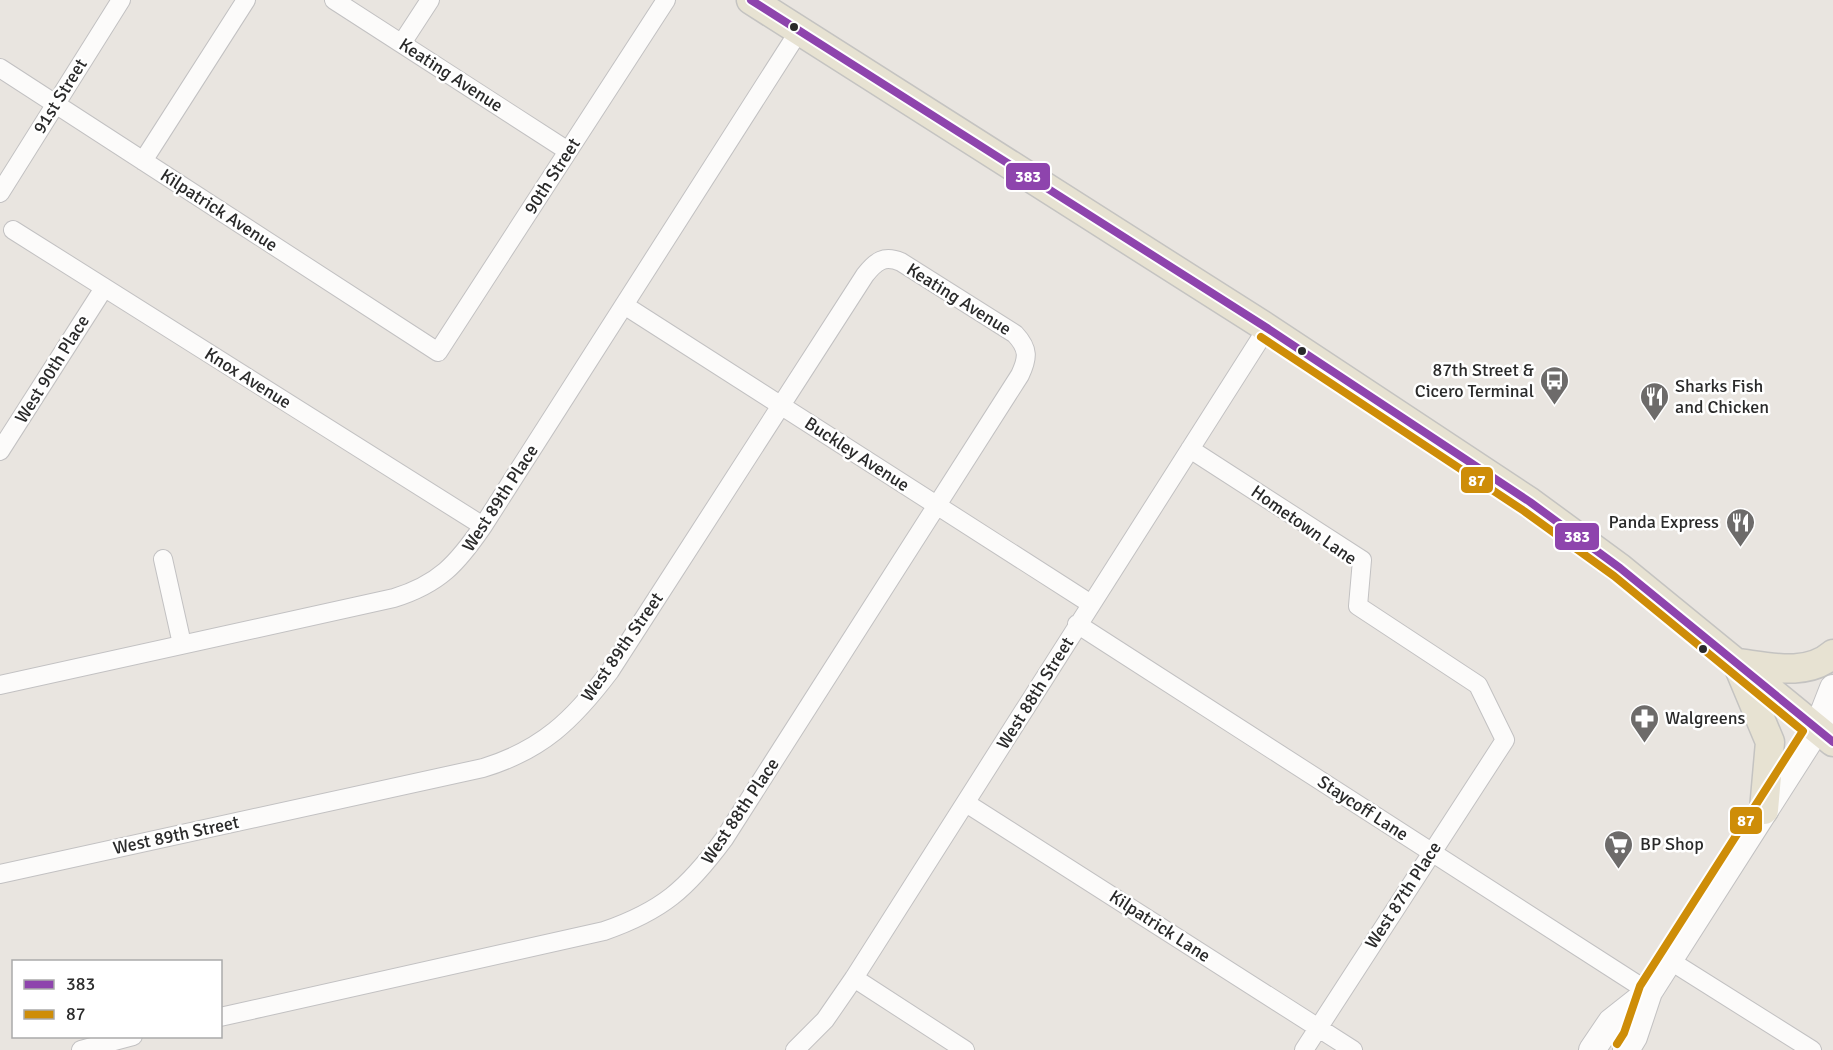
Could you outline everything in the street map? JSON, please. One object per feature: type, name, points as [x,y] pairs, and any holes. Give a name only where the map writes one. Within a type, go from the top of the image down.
[{"type":"main road","points":[[751,0],[1267,328],[1530,502],[1626,573],[1737,663],[1828,729]]},
{"type":"main road","points":[[1737,663],[1793,669],[1820,664],[1833,654]]},
{"type":"main road","points":[[1737,663],[1770,742],[1764,810]]},
{"type":"main road","points":[[1626,1050],[1634,1037],[1649,992],[1669,960],[1764,810],[1828,729],[1833,688]]},
{"type":"main road","points":[[1592,1050],[1611,1022],[1649,992]]},
{"type":"street","name":"91st Street","points":[[0,193],[121,0]]},
{"type":"street","points":[[143,161],[246,0]]},
{"type":"street","name":"Keating Avenue","points":[[334,0],[568,151]]},
{"type":"street","points":[[402,43],[430,0]]},
{"type":"street","name":"90th Street","points":[[438,352],[666,0]]},
{"type":"street","name":"West 89th Place","points":[[0,685],[413,592],[431,584],[448,571],[483,526],[799,31]]},
{"type":"street","name":"Kilpatrick Avenue","points":[[0,68],[438,352]]},
{"type":"street","name":"Knox Avenue","points":[[13,230],[483,526]]},
{"type":"street","name":"Keating Avenue","points":[[882,259],[891,258],[902,262],[1016,334],[1027,351]]},
{"type":"street","name":"West 89th Street","points":[[0,874],[483,768],[527,752],[548,739],[571,718],[610,671],[865,275],[882,259]]},
{"type":"street","name":"West 90th Place","points":[[0,451],[104,288]]},
{"type":"street","name":"Buckley Avenue","points":[[624,305],[1091,604]]},
{"type":"street","name":"West 88th Street","points":[[795,1050],[806,1044],[854,978],[1267,328]]},
{"type":"street","name":"West 88th Place","points":[[222,1017],[604,931],[659,908],[698,873],[724,839],[1020,375],[1027,351]]},
{"type":"street","name":"Hometown Lane","points":[[1190,448],[1362,560],[1358,606],[1478,685],[1505,741]]},
{"type":"street","points":[[163,559],[182,644]]},
{"type":"street","name":"Staycoff Lane","points":[[1077,624],[1649,992]]},
{"type":"street","name":"West 87th Place","points":[[1304,1050],[1505,741]]},
{"type":"street","name":"Kilpatrick Lane","points":[[966,803],[1353,1050]]},
{"type":"street","points":[[1669,960],[1812,1050]]},
{"type":"street","points":[[854,978],[965,1050]]},
{"type":"street","points":[[81,1050],[126,1038]]},
{"type":"transit line","name":"383","points":[[751,0],[1267,328],[1530,502],[1620,568],[1833,742]]},
{"type":"transit line","name":"87","points":[[1261,337],[1524,511],[1614,576],[1803,731],[1640,986],[1624,1033],[1617,1044]]},
{"type":"place","name":"87th Street & Cicero Terminal","points":[[1555,406]]},
{"type":"place","name":"Sharks Fish and Chicken","points":[[1654,422]]},
{"type":"place","name":"Panda Express","points":[[1740,548]]},
{"type":"place","name":"Walgreens","points":[[1644,744]]},
{"type":"place","name":"BP Shop","points":[[1619,870]]}]
